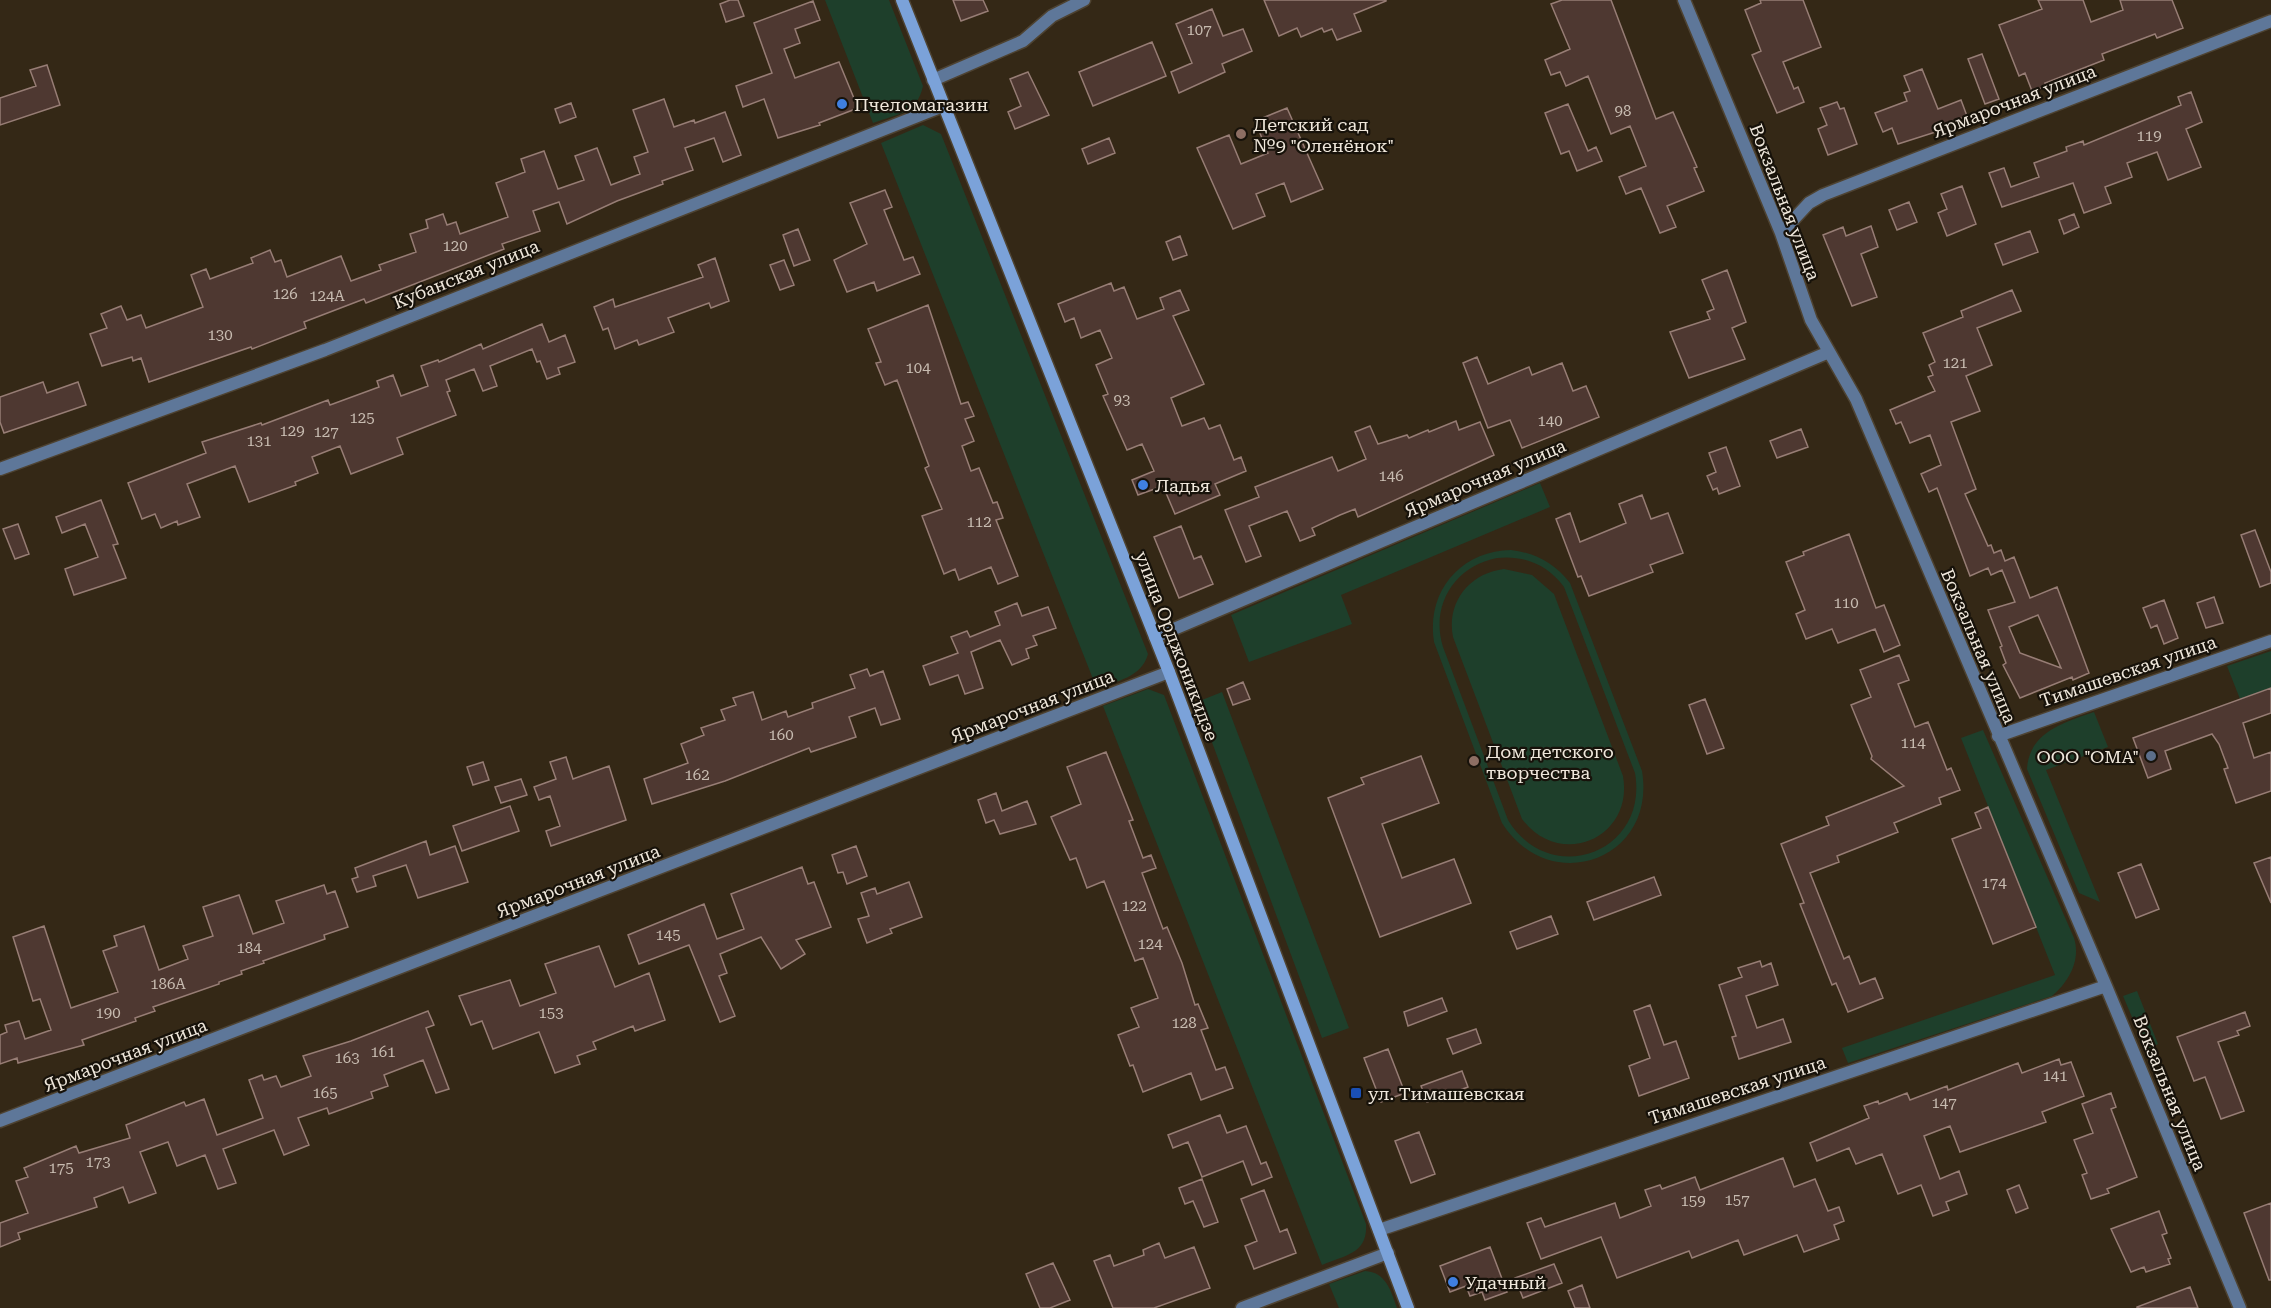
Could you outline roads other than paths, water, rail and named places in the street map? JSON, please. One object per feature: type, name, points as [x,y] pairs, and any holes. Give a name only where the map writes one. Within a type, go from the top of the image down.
[{"type":"main road","name":"улица Орджоникидзе","points":[[902,0],[1169,672],[1408,1308]]},
{"type":"street","points":[[933,80],[1023,41],[1052,16],[1084,0]]},
{"type":"street","name":"Вокзальная улица","points":[[1684,0],[1781,233],[1810,320],[1856,399],[2106,986],[2240,1308]]},
{"type":"street","name":"Ярмарочная улица","points":[[1781,233],[1809,203],[1823,195],[2271,21]]},
{"type":"street","name":"Кубанская улица","points":[[0,469],[325,350],[943,106]]},
{"type":"street","name":"Ярмарочная улица","points":[[1155,638],[1829,352]]},
{"type":"street","name":"Тимашевская улица","points":[[1998,736],[2271,640]]},
{"type":"street","name":"Ярмарочная улица","points":[[0,1121],[1169,672]]},
{"type":"street","name":"Тимашевская улица","points":[[1379,1230],[2106,986]]},
{"type":"street","points":[[1242,1308],[1388,1253]]},
{"type":"place","name":"Пчеломагазин","points":[[842,104]]},
{"type":"place","name":"Детский сад №9 \"Оленёнок\"","points":[[1241,134]]},
{"type":"place","name":"Ладья","points":[[1143,485]]},
{"type":"place","name":"ООО \"ОМА\"","points":[[2151,756]]},
{"type":"place","name":"Дом детского творчества","points":[[1474,761]]},
{"type":"place","name":"ул. Тимашевская","points":[[1356,1093]]},
{"type":"place","name":"Удачный","points":[[1453,1282]]}]
